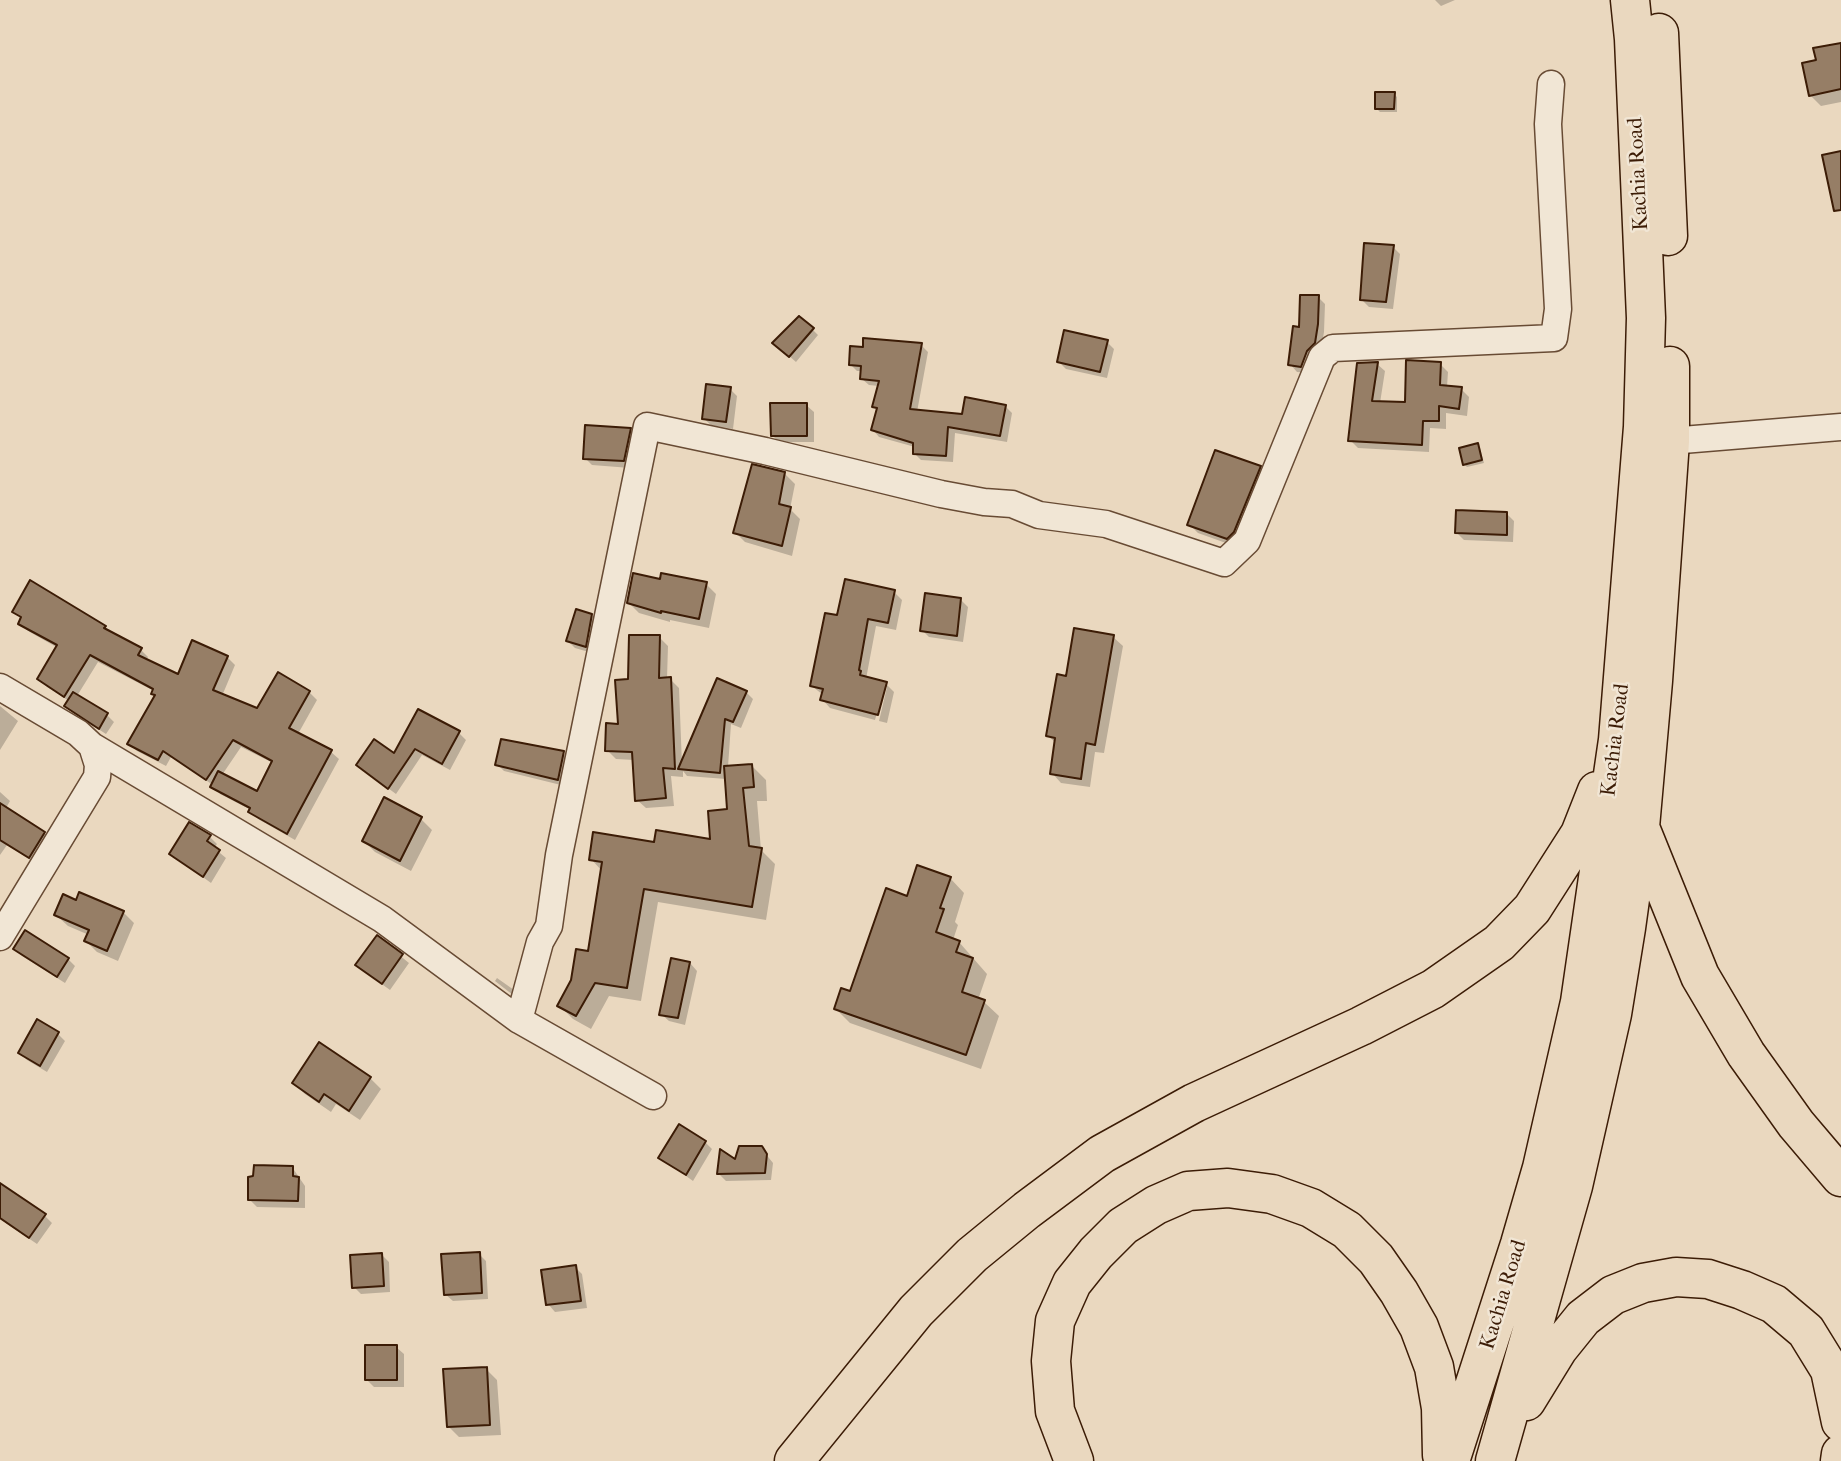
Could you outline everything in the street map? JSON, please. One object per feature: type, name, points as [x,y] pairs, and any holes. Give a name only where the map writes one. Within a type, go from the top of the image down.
[{"type":"highway","name":"Kachia Road","points":[[1499,1450],[1593,1106],[1612,1014],[1640,827],[1629,729],[1646,318],[1630,0]]},
{"type":"highway","name":"Kachia Road","points":[[1450,1461],[1542,1168],[1580,1002],[1629,729],[1670,441],[1667,192],[1657,0]]},
{"type":"highway","points":[[794,1461],[916,1311],[972,1255],[1102,1154],[1194,1102],[1361,1026],[1433,989],[1499,943],[1532,909],[1580,834],[1629,729]]},
{"type":"highway","points":[[1640,827],[1700,976],[1746,1054],[1796,1124],[1841,1177]]},
{"type":"highway","points":[[1074,1461],[1055,1411],[1051,1361],[1055,1321],[1072,1283],[1096,1252],[1123,1226],[1145,1212],[1188,1191],[1228,1188],[1272,1194],[1311,1208],[1347,1230],[1376,1259],[1419,1327],[1434,1367],[1441,1408],[1442,1461]]},
{"type":"highway","points":[[1499,1450],[1558,1349],[1583,1318],[1613,1295],[1643,1283],[1676,1277],[1708,1279],[1742,1290],[1774,1304],[1806,1331],[1830,1370],[1841,1422]]},
{"type":"highway","points":[[1840,1461],[1841,1454]]},
{"type":"street","points":[[519,1020],[540,942],[548,926],[559,855],[648,426],[941,494],[1012,504],[1040,514],[1106,524],[1224,563],[1247,541],[1322,358],[1334,348],[1554,338],[1558,309],[1548,124],[1551,84]]},
{"type":"street","points":[[1670,441],[1841,427]]},
{"type":"street","points":[[0,687],[78,733],[93,746],[382,919],[519,1020],[653,1096]]},
{"type":"street","points":[[0,937],[97,778],[98,765],[93,746]]},
{"type":"building","points":[[1841,43],[1841,89],[1809,96],[1802,63],[1816,60],[1813,48]]},
{"type":"building","points":[[1375,92],[1395,92],[1394,109],[1375,109]]},
{"type":"building","points":[[1841,151],[1841,210],[1834,211],[1822,155]]},
{"type":"building","points":[[1364,243],[1394,245],[1386,302],[1360,300]]},
{"type":"building","points":[[1300,295],[1319,295],[1315,343],[1307,351],[1301,367],[1288,365],[1293,326],[1299,327]]},
{"type":"building","points":[[799,316],[814,328],[789,357],[772,343]]},
{"type":"building","points":[[1064,330],[1108,340],[1100,372],[1057,362]]},
{"type":"building","points":[[863,338],[922,343],[910,409],[962,414],[965,397],[1006,405],[1000,436],[948,427],[946,456],[913,454],[913,443],[871,430],[877,408],[872,407],[879,381],[860,379],[861,366],[849,365],[850,346],[863,347]]},
{"type":"building","points":[[1406,360],[1441,362],[1440,385],[1462,387],[1459,409],[1439,406],[1439,421],[1423,421],[1422,445],[1348,441],[1357,363],[1378,362],[1372,401],[1405,402]]},
{"type":"building","points":[[706,384],[731,387],[726,422],[702,419]]},
{"type":"building","points":[[770,403],[807,403],[807,436],[771,436]]},
{"type":"building","points":[[585,425],[631,428],[624,461],[583,459]]},
{"type":"building","points":[[1478,443],[1482,460],[1463,465],[1459,448]]},
{"type":"building","points":[[1215,450],[1261,466],[1234,532],[1227,539],[1187,525]]},
{"type":"building","points":[[752,464],[785,472],[779,504],[791,507],[782,546],[733,533]]},
{"type":"building","points":[[1456,510],[1507,512],[1507,535],[1455,533]]},
{"type":"building","points":[[633,573],[660,579],[661,573],[707,582],[699,619],[661,613],[627,603]]},
{"type":"building","points":[[845,579],[895,590],[888,623],[868,619],[859,670],[860,675],[887,682],[878,715],[820,700],[823,689],[810,686],[825,613],[837,615]]},
{"type":"building","points":[[30,580],[106,626],[104,628],[142,648],[138,655],[178,674],[192,640],[228,656],[213,690],[257,708],[278,672],[310,691],[289,728],[332,750],[287,834],[248,812],[250,808],[210,787],[218,771],[257,791],[272,761],[233,740],[206,780],[163,751],[158,760],[127,744],[155,695],[151,694],[153,689],[90,655],[64,697],[37,679],[57,645],[18,624],[21,617],[12,612]]},
{"type":"building","points":[[925,593],[961,598],[957,636],[920,631]]},
{"type":"building","points":[[576,609],[592,614],[586,647],[566,641]]},
{"type":"building","points":[[1074,628],[1114,635],[1095,745],[1086,743],[1081,779],[1050,774],[1055,738],[1046,736],[1057,674],[1066,676]]},
{"type":"building","points":[[629,635],[660,635],[659,678],[671,677],[675,769],[663,768],[666,798],[635,801],[632,752],[605,751],[606,723],[618,724],[615,680],[628,679]]},
{"type":"building","points":[[717,678],[747,691],[733,722],[725,719],[720,773],[678,769]]},
{"type":"building","points":[[73,692],[108,713],[99,729],[64,706]]},
{"type":"building","points":[[418,709],[460,731],[442,764],[415,749],[388,789],[356,765],[374,739],[394,753]]},
{"type":"building","points":[[501,739],[564,751],[558,780],[495,765]]},
{"type":"building","points":[[752,764],[754,787],[743,788],[749,846],[762,848],[752,907],[644,889],[627,988],[595,983],[576,1016],[557,1006],[571,980],[576,949],[588,951],[602,862],[589,860],[593,832],[654,842],[656,830],[710,839],[708,811],[727,809],[724,766]]},
{"type":"building","points":[[384,797],[422,817],[400,861],[362,841]]},
{"type":"building","points":[[0,803],[45,832],[29,858],[0,840]]},
{"type":"building","points":[[189,822],[211,835],[207,841],[220,850],[203,877],[169,854]]},
{"type":"building","points":[[917,865],[951,877],[940,908],[944,909],[936,932],[960,941],[956,952],[973,958],[962,992],[985,1000],[966,1055],[834,1009],[841,988],[850,991],[886,888],[907,896]]},
{"type":"building","points":[[79,892],[124,911],[107,951],[84,941],[89,930],[54,915],[63,894],[76,900]]},
{"type":"building","points":[[25,930],[69,958],[57,977],[13,949]]},
{"type":"building","points":[[377,935],[403,954],[382,984],[355,965]]},
{"type":"building","points":[[671,958],[690,962],[678,1018],[659,1015]]},
{"type":"building","points":[[37,1019],[59,1032],[40,1066],[18,1053]]},
{"type":"building","points":[[319,1042],[371,1077],[349,1111],[324,1094],[319,1102],[292,1083]]},
{"type":"building","points":[[679,1124],[706,1141],[686,1175],[658,1158]]},
{"type":"building","points":[[739,1146],[762,1146],[767,1154],[765,1173],[717,1174],[720,1149],[735,1159]]},
{"type":"building","points":[[254,1165],[293,1166],[293,1176],[299,1177],[298,1201],[248,1200],[248,1177],[253,1176]]},
{"type":"building","points":[[0,1183],[46,1214],[29,1238],[0,1218]]},
{"type":"building","points":[[480,1252],[482,1293],[444,1295],[441,1254]]},
{"type":"building","points":[[382,1253],[384,1286],[352,1288],[350,1255]]},
{"type":"building","points":[[576,1265],[581,1301],[546,1305],[541,1270]]},
{"type":"building","points":[[365,1345],[397,1345],[397,1380],[365,1380]]},
{"type":"building","points":[[487,1367],[490,1425],[447,1427],[443,1369]]}]
